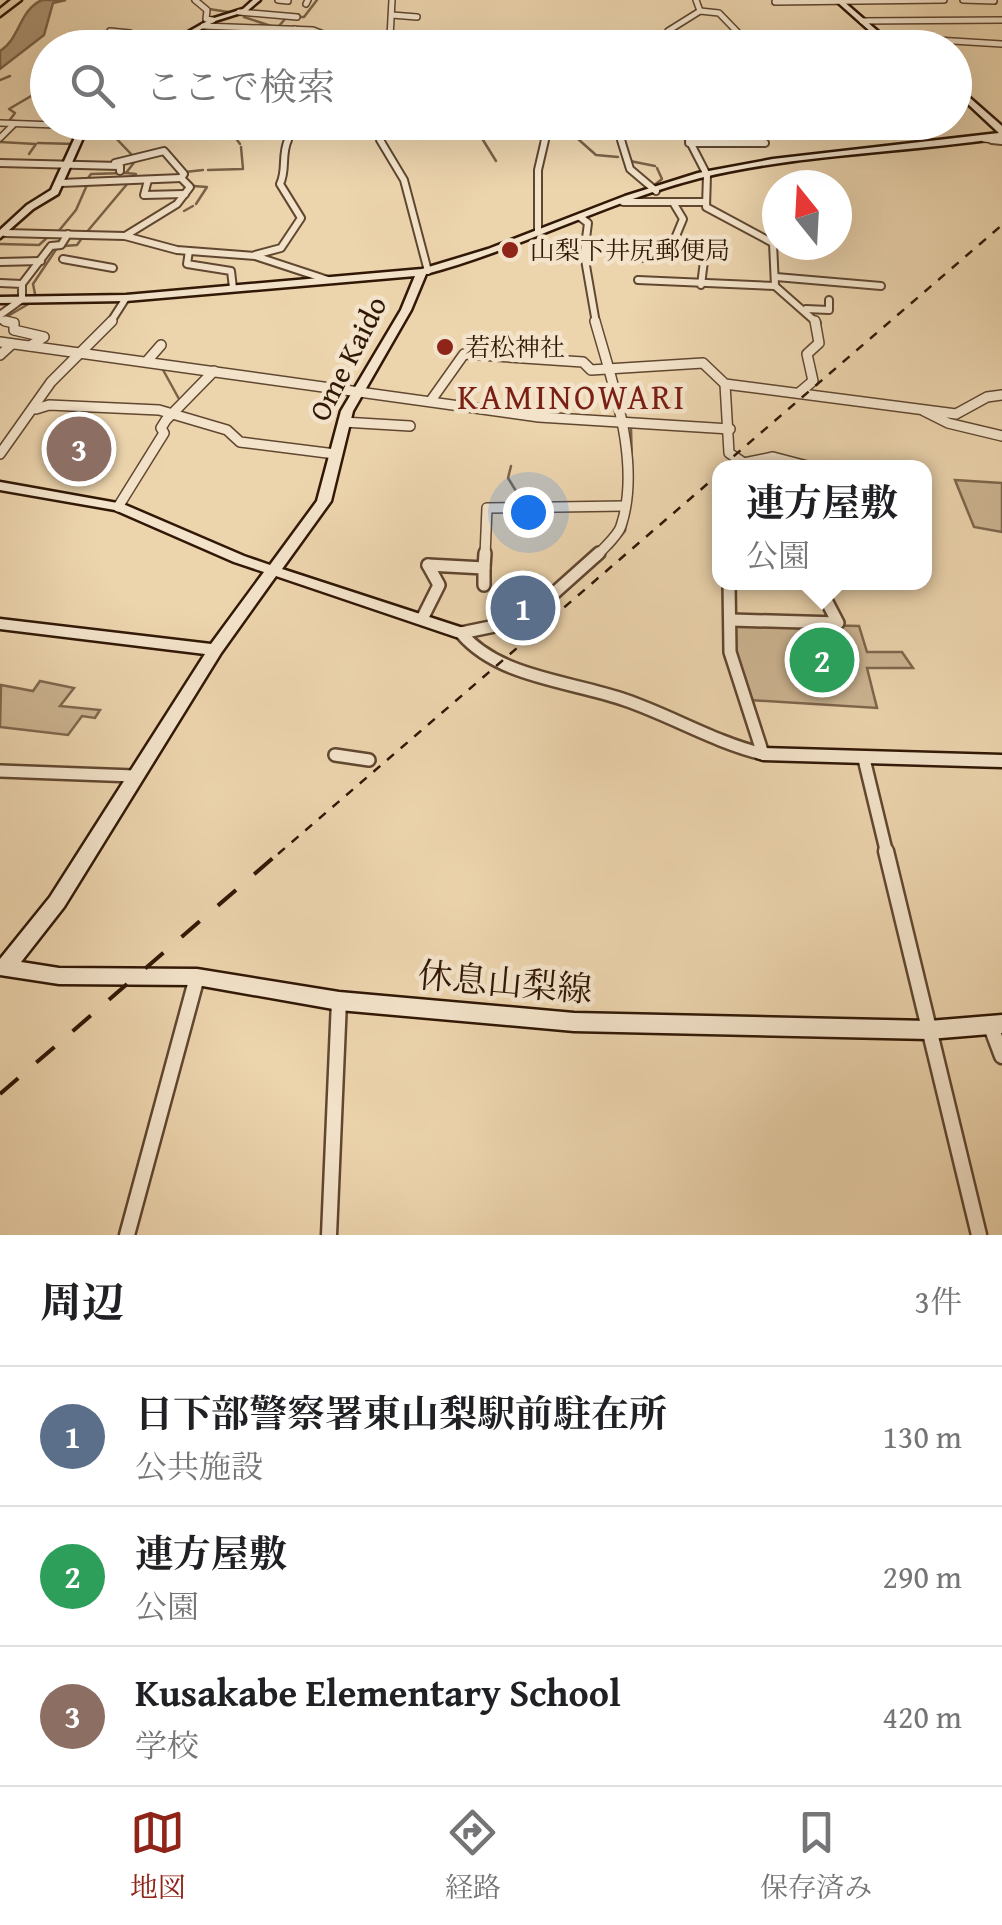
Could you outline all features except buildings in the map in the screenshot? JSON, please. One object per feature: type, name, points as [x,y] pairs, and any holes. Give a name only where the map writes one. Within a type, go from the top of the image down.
[{"type":"highway","points":[[2,12],[17,0]]},
{"type":"main road","points":[[196,30],[256,0]]},
{"type":"main road","points":[[839,1],[873,30]]},
{"type":"main road","points":[[972,105],[1002,136]]},
{"type":"main road","points":[[0,300],[126,298],[425,272],[707,174],[825,154],[927,149],[1002,136]]},
{"type":"main road","points":[[2,235],[60,183],[79,140]]},
{"type":"main road","name":"Ome Kaido","points":[[2,970],[58,902],[214,650],[324,501],[343,422],[425,272]]},
{"type":"main road","points":[[0,486],[118,507],[274,571],[460,632]]},
{"type":"main road","points":[[0,624],[111,634],[214,650]]},
{"type":"main road","points":[[763,754],[864,760],[1002,761]]},
{"type":"main road","name":"休息山梨線","points":[[2,970],[59,976],[197,977],[339,1001],[574,1022],[929,1030],[996,1024]]},
{"type":"street","points":[[195,0],[207,10],[206,19],[213,20]]},
{"type":"street","points":[[278,0],[288,0]]},
{"type":"street","points":[[391,30],[392,0]]},
{"type":"street","points":[[696,0],[700,12]]},
{"type":"street","points":[[774,2],[944,0]]},
{"type":"street","points":[[963,0],[996,1],[1002,10]]},
{"type":"street","points":[[238,12],[297,17]]},
{"type":"street","points":[[670,30],[672,25],[700,12],[719,13],[735,30]]},
{"type":"street","points":[[392,15],[417,16]]},
{"type":"street","points":[[862,21],[1002,20]]},
{"type":"street","points":[[203,26],[313,30]]},
{"type":"street","points":[[972,43],[1002,44]]},
{"type":"street","points":[[0,124],[30,124]]},
{"type":"street","points":[[0,138],[14,124]]},
{"type":"street","points":[[254,256],[281,248],[301,218],[280,184],[284,176],[281,156],[288,140]]},
{"type":"street","points":[[380,140],[404,180],[425,272]]},
{"type":"street","points":[[538,232],[538,170],[548,140]]},
{"type":"street","points":[[618,140],[622,160],[641,184],[656,190]]},
{"type":"street","points":[[688,140],[707,174],[706,202],[710,210],[774,243],[775,282],[806,309],[819,327],[820,339],[807,354],[812,381],[800,392]]},
{"type":"street","points":[[689,143],[765,143]]},
{"type":"street","points":[[0,164],[117,169],[164,151],[184,174],[181,178]]},
{"type":"street","points":[[60,183],[181,178],[190,187],[178,204],[124,236]]},
{"type":"street","points":[[148,180],[144,195],[185,194]]},
{"type":"street","points":[[623,202],[706,202]]},
{"type":"street","points":[[644,258],[656,245],[671,248],[683,219],[674,204]]},
{"type":"street","points":[[580,218],[588,223],[584,254],[587,293],[612,369],[624,424],[624,506],[617,534],[591,563],[524,620],[460,632],[477,652],[509,666],[626,700],[730,746],[763,754]]},
{"type":"street","points":[[30,346],[44,337],[14,330],[14,324],[0,318],[22,299],[22,284],[68,234]]},
{"type":"street","points":[[2,235],[124,236],[189,251],[254,256],[328,280]]},
{"type":"street","points":[[189,251],[187,264],[231,271],[233,288]]},
{"type":"street","points":[[701,285],[705,253]]},
{"type":"street","points":[[62,259],[99,262],[95,267],[113,268]]},
{"type":"street","points":[[0,262],[41,261]]},
{"type":"street","points":[[638,280],[701,285],[775,282],[880,286]]},
{"type":"street","points":[[0,283],[22,284]]},
{"type":"street","points":[[0,454],[52,382],[108,326],[126,298]]},
{"type":"street","points":[[806,309],[829,310],[829,300]]},
{"type":"street","points":[[0,342],[539,417],[730,429]]},
{"type":"street","points":[[0,356],[12,344]]},
{"type":"street","points":[[147,361],[161,345]]},
{"type":"street","points":[[432,400],[464,354],[582,362],[591,370],[703,364],[725,384],[962,413],[987,397],[1002,396]]},
{"type":"street","points":[[118,507],[168,412],[196,395],[214,371]]},
{"type":"street","points":[[725,384],[730,452],[737,460]]},
{"type":"street","points":[[36,409],[49,405],[168,412],[226,430],[240,442],[335,454]]},
{"type":"street","points":[[914,406],[948,423],[1002,436]]},
{"type":"street","points":[[343,422],[410,426]]},
{"type":"street","points":[[484,585],[487,508],[624,506]]},
{"type":"street","points":[[422,617],[440,584],[428,564],[484,568]]},
{"type":"street","points":[[730,590],[736,675],[763,754]]},
{"type":"street","points":[[731,620],[838,623],[826,600]]},
{"type":"street","points":[[335,755],[369,760]]},
{"type":"street","points":[[864,760],[979,1235]]},
{"type":"street","points":[[0,771],[134,776]]},
{"type":"street","points":[[126,1235],[197,977]]},
{"type":"street","points":[[329,1235],[328,1180],[339,1001]]},
{"type":"street","points":[[996,1024],[1002,1056]]},
{"type":"shaded area","points":[[42,0],[66,0],[53,3],[45,30],[30,30],[30,46],[0,69],[0,51]]},
{"type":"shaded area","points":[[955,480],[1002,483],[1002,532],[974,527]]},
{"type":"shaded area","points":[[734,623],[859,626],[867,652],[902,652],[913,668],[867,668],[877,708],[750,700],[734,652]]},
{"type":"shaded area","points":[[40,681],[74,688],[60,706],[100,710],[95,718],[82,716],[68,735],[0,727],[1,685],[33,691]]},
{"type":"waterway","points":[[298,17],[304,17],[317,0]]},
{"type":"waterway","points":[[209,9],[235,13]]},
{"type":"waterway","points":[[244,17],[271,26]]},
{"type":"waterway","points":[[278,27],[286,18]]},
{"type":"waterway","points":[[0,80],[10,76]]},
{"type":"waterway","points":[[9,121],[15,113],[9,109],[30,97]]},
{"type":"waterway","points":[[15,127],[0,142],[36,144],[29,154]]},
{"type":"waterway","points":[[118,140],[133,156]]},
{"type":"waterway","points":[[237,140],[240,144]]},
{"type":"waterway","points":[[483,140],[496,161]]},
{"type":"waterway","points":[[579,140],[596,155],[618,157]]},
{"type":"waterway","points":[[38,143],[75,144]]},
{"type":"waterway","points":[[208,170],[243,169],[241,147]]},
{"type":"waterway","points":[[126,173],[136,160]]},
{"type":"waterway","points":[[630,161],[655,166]]},
{"type":"waterway","points":[[653,186],[662,179],[657,168]]},
{"type":"waterway","points":[[185,172],[203,170]]},
{"type":"waterway","points":[[86,181],[91,174],[126,173]]},
{"type":"waterway","points":[[126,173],[136,174],[134,178]]},
{"type":"waterway","points":[[86,233],[128,183]]},
{"type":"waterway","points":[[57,233],[76,210],[87,185]]},
{"type":"waterway","points":[[193,186],[207,187],[196,204]]},
{"type":"waterway","points":[[184,211],[193,206]]},
{"type":"waterway","points":[[0,244],[39,245],[49,236]]},
{"type":"waterway","points":[[64,246],[77,245],[82,238]]},
{"type":"waterway","points":[[35,294],[33,284],[57,248]]},
{"type":"waterway","points":[[8,316],[30,303]]},
{"type":"waterway","points":[[162,368],[179,399]]},
{"type":"waterway","points":[[631,428],[632,465]]},
{"type":"waterway","points":[[511,466],[508,478],[524,504]]},
{"type":"waterway","points":[[611,548],[625,531],[628,513]]},
{"type":"railway","points":[[729,460],[1002,225]]},
{"type":"railway","points":[[278,854],[712,480]]},
{"type":"railway","points":[[0,1094],[281,851]]},
{"type":"place","name":"山梨下井尻郵便局","points":[[510,250]]},
{"type":"place","name":"若松神社","points":[[445,347]]},
{"type":"place","name":"Kusakabe Elementary School","points":[[79,449]]},
{"type":"place","name":"日下部警察署東山梨駅前駐在所","points":[[523,608]]},
{"type":"place","name":"連方屋敷","points":[[822,660]]},
{"type":"district","name":"KAMINOWARI","points":[[572,396]]}]
